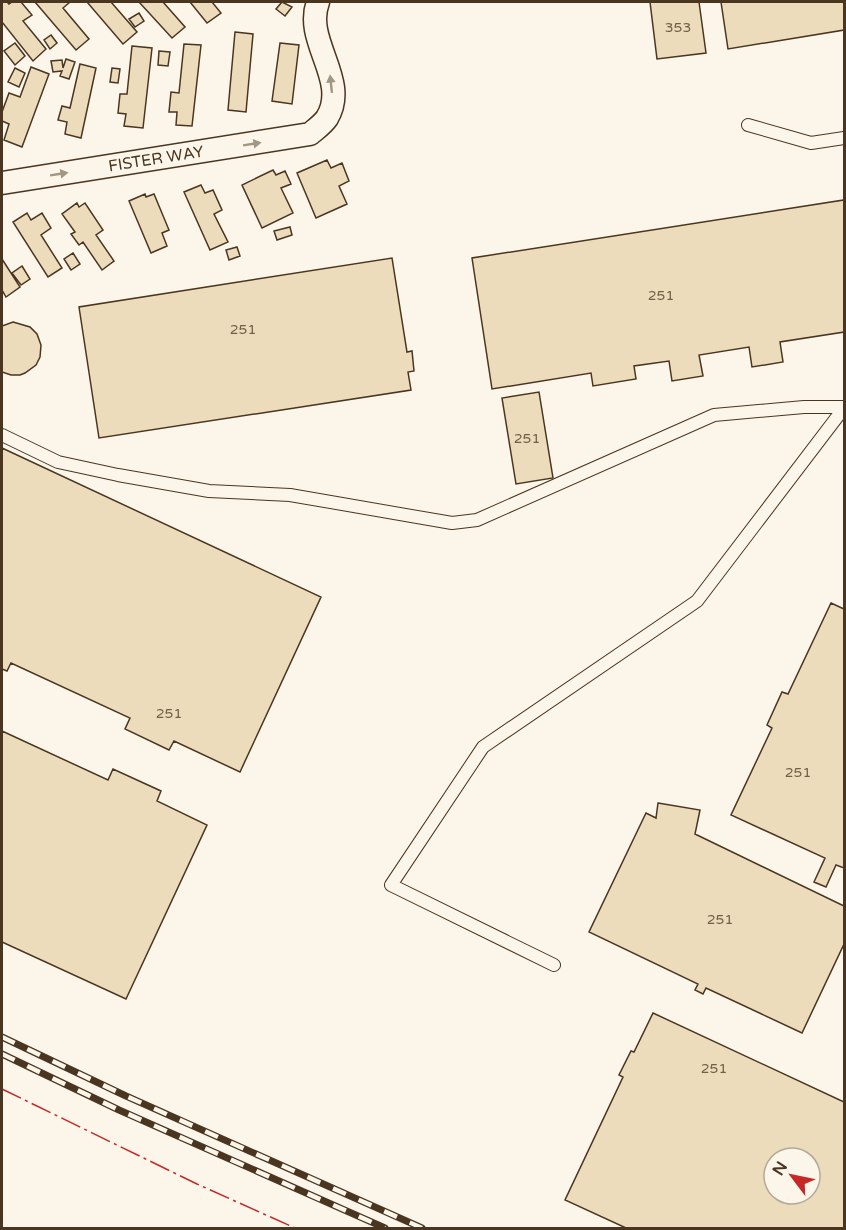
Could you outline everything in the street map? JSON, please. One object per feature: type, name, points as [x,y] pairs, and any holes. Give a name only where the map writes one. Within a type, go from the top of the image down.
[{"type":"street","name":"FISTER WAY","points":[[2,183],[310,134],[326,120],[332,108],[332,81],[314,29],[318,2]]},
{"type":"lane","points":[[748,125],[811,143],[844,138]]},
{"type":"lane","points":[[2,435],[58,462],[118,476],[209,491],[290,495],[452,523],[477,520],[714,415],[804,407],[844,408]]},
{"type":"lane","points":[[554,965],[391,885],[483,747],[697,601],[844,408]]},
{"type":"building","points":[[2,2],[9,4],[21,2],[32,15],[23,21],[46,49],[33,61],[2,22]]},
{"type":"building","points":[[35,2],[70,2],[63,8],[89,39],[76,50]]},
{"type":"building","points":[[87,2],[111,2],[137,32],[123,44]]},
{"type":"building","points":[[139,2],[163,2],[185,27],[172,38]]},
{"type":"building","points":[[190,2],[212,2],[221,13],[207,23]]},
{"type":"building","points":[[282,2],[292,7],[285,16],[276,9]]},
{"type":"building","points":[[650,2],[699,2],[706,53],[657,59]]},
{"type":"building","points":[[721,2],[844,2],[844,30],[728,49]]},
{"type":"building","points":[[139,13],[144,21],[135,27],[129,19]]},
{"type":"building","points":[[235,32],[253,34],[246,112],[228,110]]},
{"type":"building","points":[[51,35],[57,43],[50,49],[44,40]]},
{"type":"building","points":[[15,43],[25,56],[15,65],[4,51]]},
{"type":"building","points":[[280,43],[299,45],[292,104],[272,101]]},
{"type":"building","points":[[184,44],[201,45],[192,126],[176,125],[177,112],[169,112],[171,92],[179,93]]},
{"type":"building","points":[[132,46],[152,48],[143,128],[124,126],[126,114],[118,113],[120,94],[127,94]]},
{"type":"building","points":[[159,51],[170,52],[168,66],[158,65]]},
{"type":"building","points":[[66,59],[75,62],[69,79],[60,76],[62,71],[53,72],[51,61],[62,60],[63,68]]},
{"type":"building","points":[[80,64],[96,68],[81,138],[65,134],[67,122],[58,120],[62,106],[70,108]]},
{"type":"building","points":[[31,67],[49,74],[22,147],[4,140],[9,124],[2,121],[2,112],[9,93],[20,97]]},
{"type":"building","points":[[15,68],[25,73],[19,87],[8,82]]},
{"type":"building","points":[[112,68],[120,69],[118,83],[110,82]]},
{"type":"building","points":[[327,160],[331,168],[342,163],[349,181],[339,186],[347,204],[316,218],[297,173]]},
{"type":"building","points":[[273,170],[276,175],[285,171],[291,184],[281,188],[293,213],[262,228],[242,185]]},
{"type":"building","points":[[201,185],[205,193],[213,190],[222,210],[214,214],[228,242],[210,250],[184,192]]},
{"type":"building","points":[[145,194],[146,197],[154,194],[169,230],[162,233],[167,246],[151,253],[129,201]]},
{"type":"building","points":[[844,200],[844,332],[780,342],[783,362],[752,367],[749,347],[699,355],[703,376],[672,381],[669,361],[634,366],[636,379],[593,386],[591,373],[492,389],[472,258]]},
{"type":"building","points":[[77,203],[79,207],[85,203],[103,230],[96,235],[114,261],[102,270],[83,242],[79,245],[71,234],[75,232],[62,214]]},
{"type":"building","points":[[27,213],[31,220],[42,213],[51,228],[41,235],[62,268],[48,277],[13,222]]},
{"type":"building","points":[[290,227],[292,235],[277,240],[274,231]]},
{"type":"building","points":[[237,247],[240,256],[229,260],[226,250]]},
{"type":"building","points":[[73,253],[80,264],[71,270],[64,259]]},
{"type":"building","points":[[392,258],[407,352],[412,351],[414,371],[408,372],[411,390],[99,438],[79,307]]},
{"type":"building","points":[[2,259],[20,287],[6,297],[2,290]]},
{"type":"building","points":[[22,266],[30,279],[21,285],[12,273]]},
{"type":"building","points":[[13,322],[30,327],[37,334],[41,345],[40,357],[36,365],[20,375],[2,372],[2,326]]},
{"type":"building","points":[[539,392],[553,478],[516,484],[502,398]]},
{"type":"building","points":[[2,448],[321,597],[240,772],[174,741],[169,750],[125,729],[130,718],[11,663],[7,671],[2,669]]},
{"type":"building","points":[[831,603],[844,609],[844,868],[836,865],[826,887],[814,882],[825,858],[731,815],[772,728],[767,725],[782,692],[788,694]]},
{"type":"building","points":[[2,731],[108,780],[113,769],[161,791],[157,801],[207,825],[126,999],[2,942]]},
{"type":"building","points":[[658,803],[700,810],[695,834],[844,906],[844,944],[802,1033],[706,988],[703,994],[695,990],[698,984],[589,932],[646,813],[656,818]]},
{"type":"building","points":[[653,1013],[844,1102],[844,1228],[626,1228],[565,1200],[623,1077],[619,1075],[631,1051],[634,1052]]},
{"type":"railway","points":[[2,1037],[126,1096],[422,1228]]},
{"type":"railway","points":[[2,1054],[119,1110],[385,1228]]},
{"type":"power","points":[[2,1089],[197,1184],[295,1228]]}]
